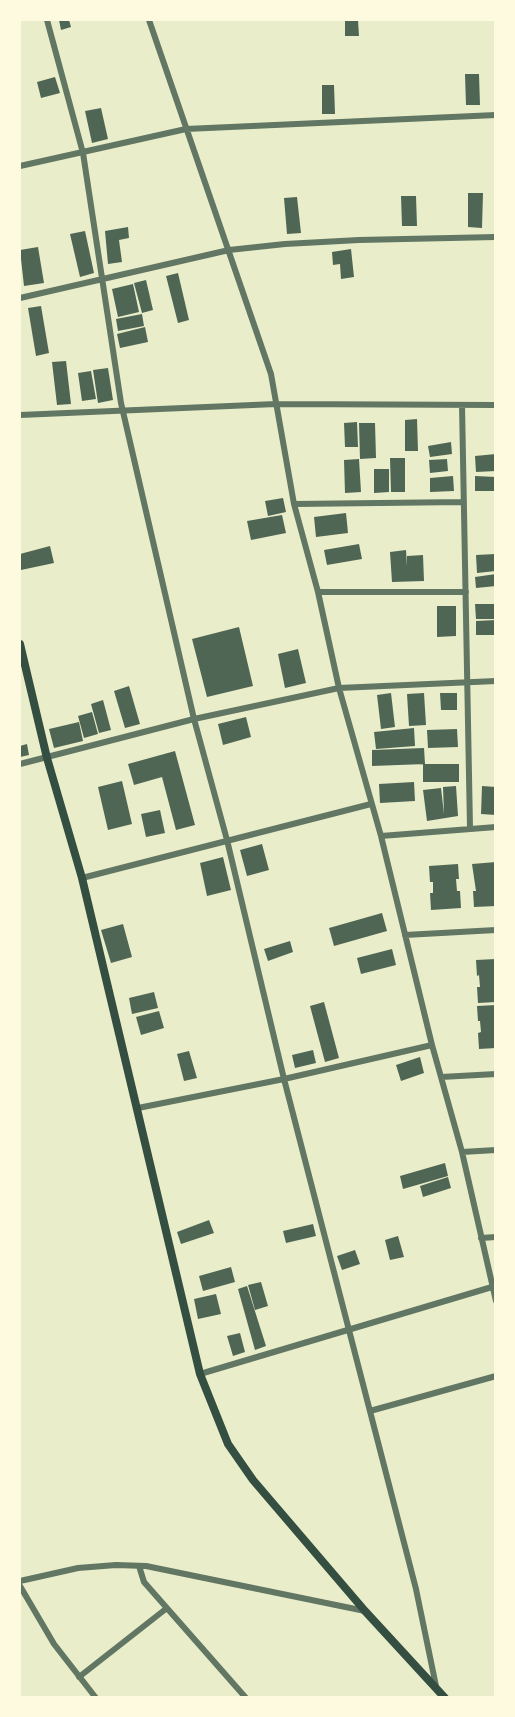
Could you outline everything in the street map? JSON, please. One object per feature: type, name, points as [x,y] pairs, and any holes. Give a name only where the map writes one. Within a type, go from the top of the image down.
[{"type":"main road","points":[[20,644],[47,758],[82,878],[200,1374],[228,1444],[253,1480],[365,1611],[445,1698]]},
{"type":"street","points":[[47,20],[83,153],[122,409],[194,720],[348,1331],[416,1589],[436,1686]]},
{"type":"street","points":[[149,20],[271,374],[294,504],[318,592],[339,688],[381,836],[432,1045],[462,1152],[495,1301]]},
{"type":"street","points":[[20,166],[186,129],[495,115]]},
{"type":"street","points":[[20,298],[229,250],[338,241],[495,237]]},
{"type":"street","points":[[20,415],[276,404],[495,405]]},
{"type":"street","points":[[462,405],[470,828]]},
{"type":"street","points":[[294,504],[464,502]]},
{"type":"street","points":[[318,592],[466,592]]},
{"type":"street","points":[[20,764],[194,720],[339,688],[495,681]]},
{"type":"street","points":[[82,878],[371,804]]},
{"type":"street","points":[[381,836],[495,827]]},
{"type":"street","points":[[405,935],[495,930]]},
{"type":"street","points":[[138,1108],[284,1079],[432,1045]]},
{"type":"street","points":[[441,1077],[495,1074]]},
{"type":"street","points":[[462,1152],[495,1150]]},
{"type":"street","points":[[481,1238],[495,1237]]},
{"type":"street","points":[[200,1374],[492,1287]]},
{"type":"street","points":[[370,1411],[495,1376]]},
{"type":"street","points":[[139,1566],[144,1582],[246,1698]]},
{"type":"street","points":[[20,1581],[78,1568],[139,1566],[365,1611]]},
{"type":"street","points":[[20,1586],[54,1644],[96,1698]]},
{"type":"street","points":[[80,1677],[167,1608]]},
{"type":"building","points":[[59,20],[69,20],[71,27],[61,30]]},
{"type":"building","points":[[345,20],[358,20],[359,36],[345,36]]},
{"type":"building","points":[[465,74],[479,74],[480,105],[466,105]]},
{"type":"building","points":[[55,77],[60,93],[41,98],[37,82]]},
{"type":"building","points":[[322,85],[334,85],[335,114],[322,114]]},
{"type":"building","points":[[101,108],[108,139],[92,143],[85,111]]},
{"type":"building","points":[[468,193],[483,193],[482,228],[468,227]]},
{"type":"building","points":[[401,196],[416,196],[417,226],[402,226]]},
{"type":"building","points":[[297,197],[301,233],[287,234],[284,198]]},
{"type":"building","points":[[128,227],[129,238],[119,240],[122,262],[108,264],[105,231]]},
{"type":"building","points":[[85,231],[94,273],[80,277],[70,234]]},
{"type":"building","points":[[38,247],[44,283],[24,286],[20,250]]},
{"type":"building","points":[[351,249],[354,277],[341,279],[340,264],[333,265],[332,252]]},
{"type":"building","points":[[178,273],[189,320],[178,323],[166,276]]},
{"type":"building","points":[[146,280],[153,310],[142,313],[134,283]]},
{"type":"building","points":[[133,284],[139,312],[118,317],[112,289]]},
{"type":"building","points":[[41,306],[49,353],[36,356],[28,308]]},
{"type":"building","points":[[142,314],[144,326],[118,331],[116,319]]},
{"type":"building","points":[[145,327],[148,342],[120,348],[117,334]]},
{"type":"building","points":[[66,361],[71,404],[57,405],[52,362]]},
{"type":"building","points":[[108,368],[113,400],[98,403],[93,370]]},
{"type":"building","points":[[91,371],[96,399],[82,401],[78,373]]},
{"type":"building","points":[[417,419],[418,451],[405,451],[405,420]]},
{"type":"building","points":[[357,422],[358,447],[345,447],[344,423]]},
{"type":"building","points":[[359,423],[375,423],[376,458],[360,459]]},
{"type":"building","points":[[451,442],[452,454],[430,457],[428,446]]},
{"type":"building","points":[[496,454],[496,471],[476,472],[475,456]]},
{"type":"building","points":[[390,458],[405,458],[405,492],[391,492]]},
{"type":"building","points":[[359,459],[361,492],[345,493],[344,460]]},
{"type":"building","points":[[447,459],[448,471],[430,473],[429,460]]},
{"type":"building","points":[[374,469],[389,469],[389,492],[374,493]]},
{"type":"building","points":[[453,476],[454,491],[430,492],[430,478]]},
{"type":"building","points":[[475,476],[496,477],[496,491],[475,491]]},
{"type":"building","points":[[283,498],[286,512],[268,516],[265,501]]},
{"type":"building","points":[[346,513],[348,533],[316,537],[314,517]]},
{"type":"building","points":[[282,515],[286,533],[251,540],[247,521]]},
{"type":"building","points":[[359,544],[362,559],[327,565],[324,550]]},
{"type":"building","points":[[50,546],[54,563],[21,570],[20,554]]},
{"type":"building","points":[[406,550],[407,566],[407,556],[423,555],[424,581],[392,582],[390,552]]},
{"type":"building","points":[[496,554],[496,571],[477,573],[476,555]]},
{"type":"building","points":[[496,574],[496,586],[476,588],[475,577]]},
{"type":"building","points":[[475,604],[496,604],[496,619],[476,619]]},
{"type":"building","points":[[437,606],[456,606],[456,636],[437,637]]},
{"type":"building","points":[[496,620],[496,635],[476,635],[476,621]]},
{"type":"building","points":[[239,627],[253,686],[207,697],[192,639]]},
{"type":"building","points":[[298,649],[306,683],[285,688],[278,654]]},
{"type":"building","points":[[129,686],[140,724],[125,728],[114,691]]},
{"type":"building","points":[[391,693],[395,727],[381,729],[377,695]]},
{"type":"building","points":[[424,693],[426,725],[409,726],[407,694]]},
{"type":"building","points":[[440,693],[457,693],[457,710],[441,710]]},
{"type":"building","points":[[103,700],[111,730],[99,733],[91,704]]},
{"type":"building","points":[[92,712],[98,734],[84,738],[78,716]]},
{"type":"building","points":[[246,717],[251,737],[223,745],[218,724]]},
{"type":"building","points":[[79,722],[83,741],[54,748],[49,729]]},
{"type":"building","points":[[414,728],[415,746],[376,749],[374,732]]},
{"type":"building","points":[[457,729],[458,747],[428,748],[427,730]]},
{"type":"building","points":[[27,744],[29,755],[20,757],[20,746]]},
{"type":"building","points":[[424,748],[425,764],[372,766],[372,750]]},
{"type":"building","points":[[175,751],[195,825],[176,830],[162,777],[134,785],[128,764]]},
{"type":"building","points":[[423,764],[459,764],[459,782],[423,782]]},
{"type":"building","points":[[122,781],[132,824],[108,830],[98,787]]},
{"type":"building","points":[[414,782],[415,801],[380,803],[379,784]]},
{"type":"building","points":[[456,786],[458,816],[427,821],[423,790],[441,788],[444,814],[443,787]]},
{"type":"building","points":[[482,786],[496,787],[496,815],[481,814]]},
{"type":"building","points":[[160,810],[165,833],[146,837],[141,814]]},
{"type":"building","points":[[262,844],[269,870],[247,876],[240,850]]},
{"type":"building","points":[[223,857],[231,890],[207,896],[200,863]]},
{"type":"building","points":[[496,862],[496,906],[474,907],[473,891],[476,891],[472,864]]},
{"type":"building","points":[[458,864],[459,879],[456,879],[457,891],[460,891],[461,908],[431,910],[430,893],[433,893],[433,882],[430,882],[429,866]]},
{"type":"building","points":[[382,913],[387,931],[334,946],[329,928]]},
{"type":"building","points":[[123,924],[132,957],[111,963],[101,930]]},
{"type":"building","points":[[290,941],[293,952],[268,961],[264,949]]},
{"type":"building","points":[[392,949],[396,965],[361,974],[357,958]]},
{"type":"building","points":[[496,959],[496,1002],[478,1003],[477,987],[480,987],[476,960]]},
{"type":"building","points":[[154,992],[158,1008],[132,1014],[129,998]]},
{"type":"building","points":[[324,1002],[339,1058],[325,1062],[310,1006]]},
{"type":"building","points":[[496,1005],[496,1048],[479,1049],[478,1033],[481,1032],[477,1006]]},
{"type":"building","points":[[159,1011],[164,1028],[141,1035],[136,1017]]},
{"type":"building","points":[[313,1050],[316,1063],[295,1068],[292,1055]]},
{"type":"building","points":[[189,1051],[197,1078],[184,1081],[177,1054]]},
{"type":"building","points":[[420,1057],[424,1073],[401,1081],[396,1065]]},
{"type":"building","points":[[445,1163],[448,1176],[403,1189],[400,1176]]},
{"type":"building","points":[[448,1177],[451,1188],[423,1197],[420,1186]]},
{"type":"building","points":[[209,1220],[214,1233],[181,1244],[177,1232]]},
{"type":"building","points":[[313,1224],[316,1236],[286,1243],[283,1231]]},
{"type":"building","points":[[398,1236],[404,1257],[390,1260],[385,1240]]},
{"type":"building","points":[[355,1250],[360,1264],[342,1270],[337,1256]]},
{"type":"building","points":[[231,1267],[235,1282],[203,1291],[199,1276]]},
{"type":"building","points":[[261,1282],[268,1306],[255,1310],[248,1285]]},
{"type":"building","points":[[247,1286],[266,1346],[255,1350],[238,1289]]},
{"type":"building","points":[[216,1294],[221,1314],[198,1319],[194,1299]]},
{"type":"building","points":[[240,1333],[245,1352],[233,1356],[227,1336]]}]
